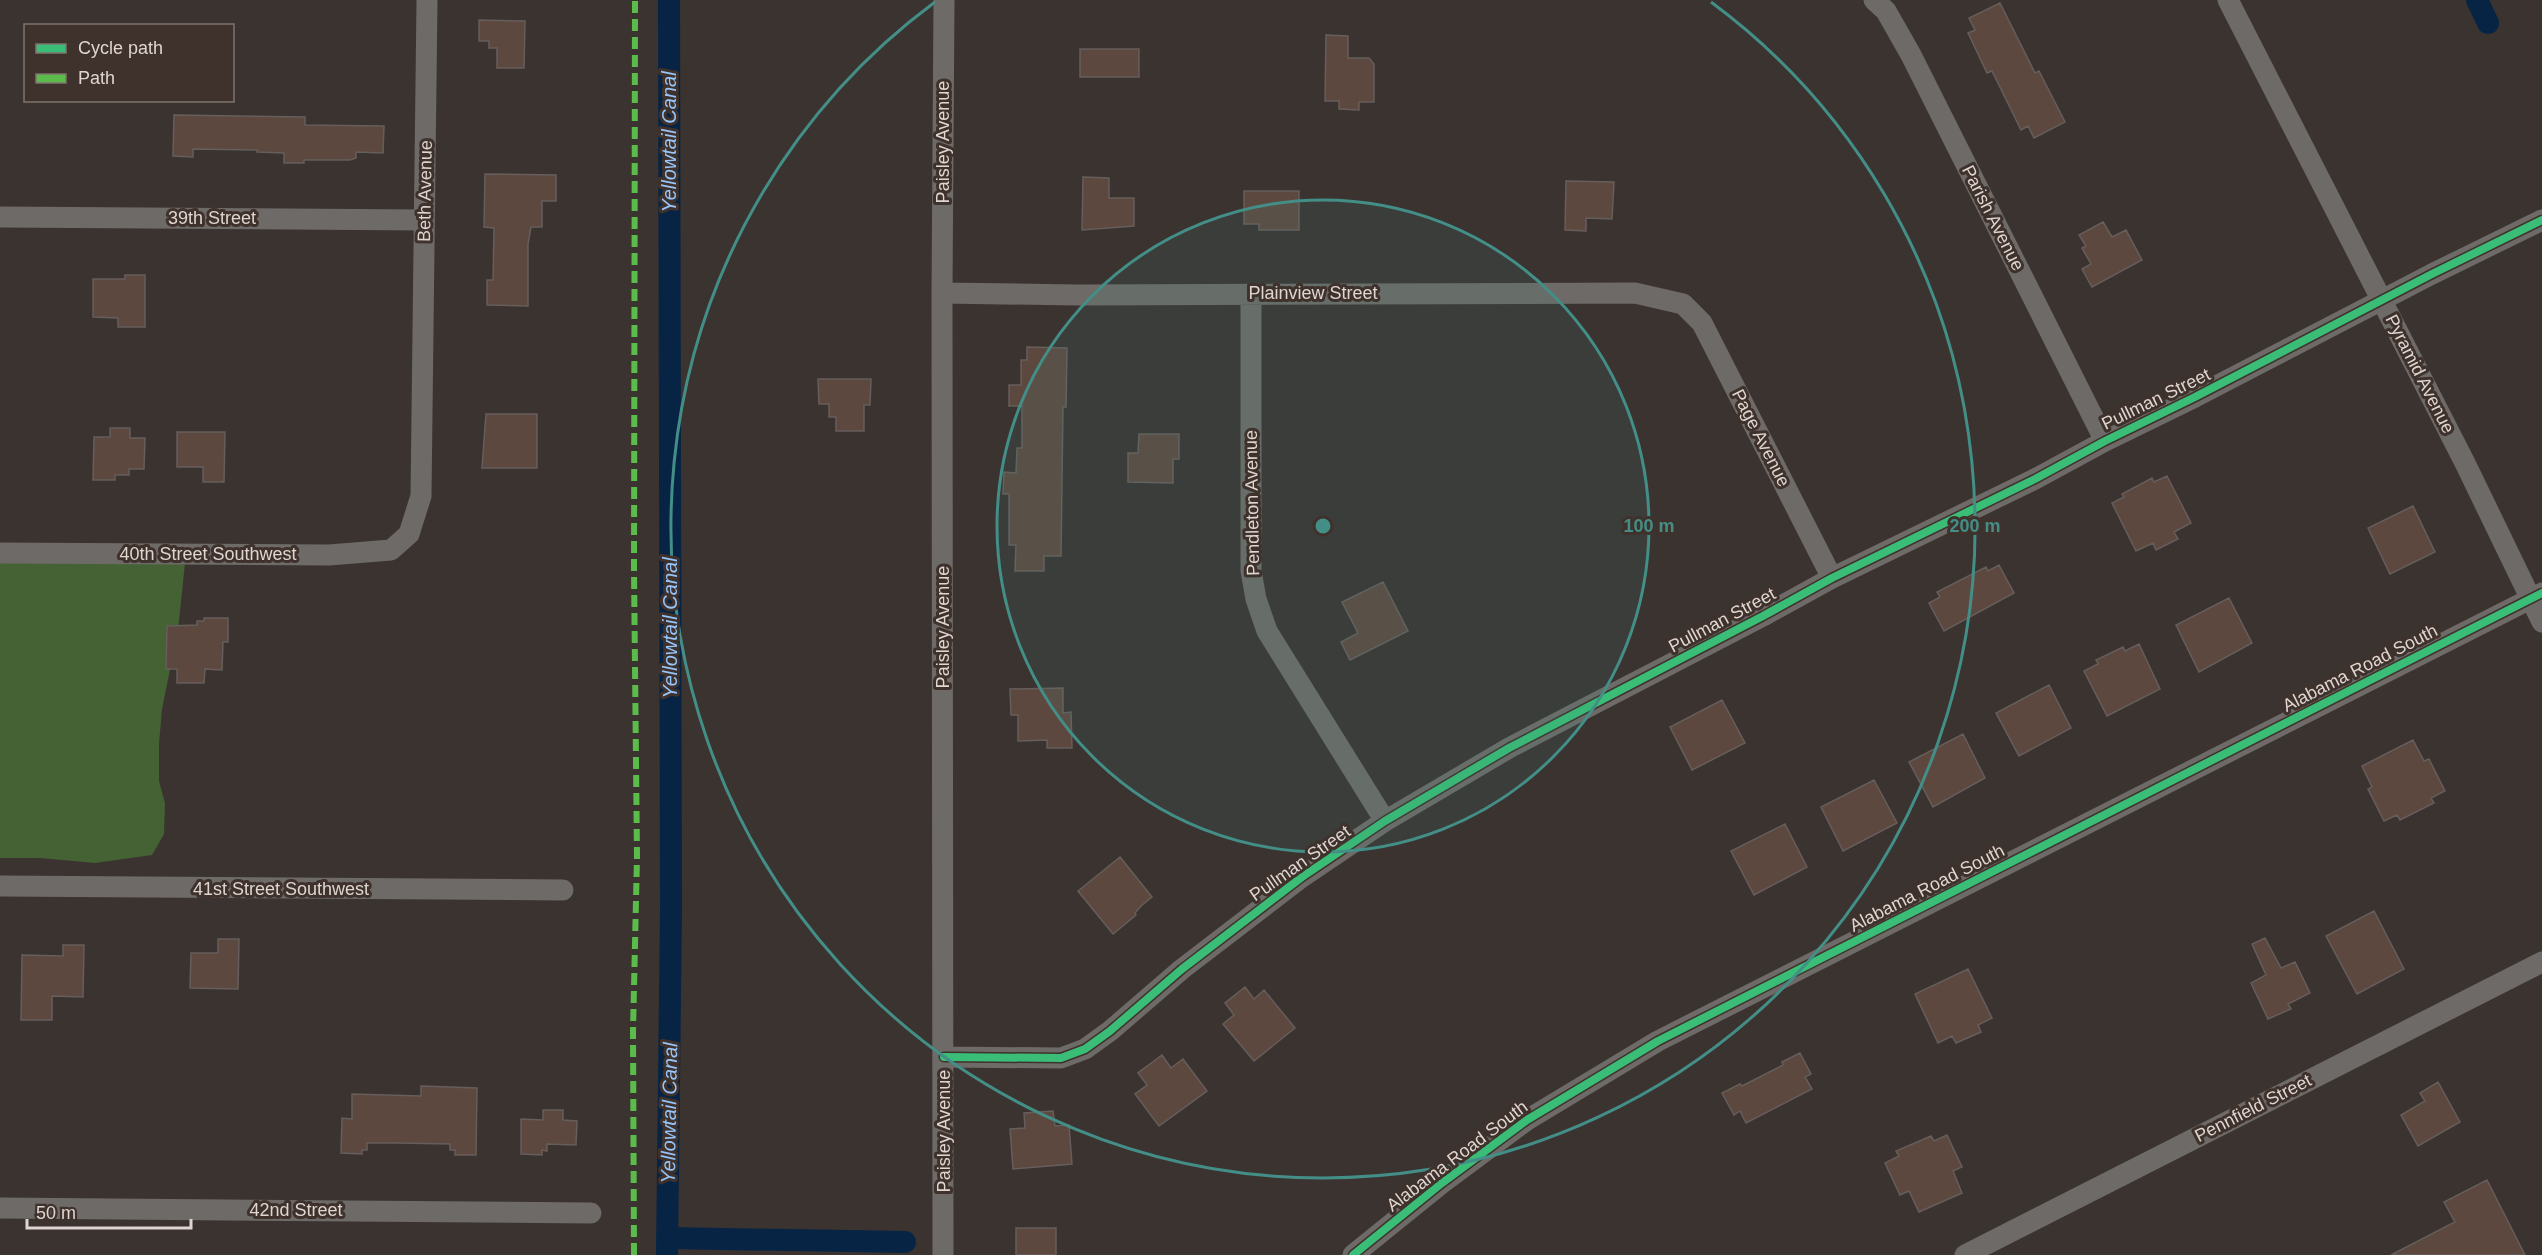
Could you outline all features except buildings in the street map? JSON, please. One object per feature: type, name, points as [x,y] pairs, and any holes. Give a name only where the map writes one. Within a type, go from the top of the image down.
[{"type":"street","name":"Beth Avenue","points":[[409,534],[421,495],[427,0]]},
{"type":"street","name":"Paisley Avenue","points":[[943,1255],[944,0]]},
{"type":"street","name":"Parish Avenue","points":[[1874,0],[1886,11],[1911,55],[2105,441]]},
{"type":"street","name":"Pyramid Avenue","points":[[2229,0],[2318,178],[2536,596],[2542,622]]},
{"type":"street","name":"39th Street","points":[[0,216],[424,220]]},
{"type":"street","name":"Pullman Street","points":[[944,1057],[1061,1058],[1085,1049],[1110,1031],[1182,969],[1293,884],[1385,821],[1509,748],[1832,578],[2014,489],[2542,220]]},
{"type":"street","name":"Plainview Street","points":[[942,292],[1077,295],[1635,293],[1683,304]]},
{"type":"street","name":"Pendleton Avenue","points":[[1251,294],[1251,571],[1256,599],[1268,631],[1385,821]]},
{"type":"street","name":"Page Avenue","points":[[1683,304],[1702,323],[1832,578]]},
{"type":"street","name":"40th Street Southwest","points":[[0,553],[329,555],[392,550],[409,534]]},
{"type":"street","name":"Alabama Road South","points":[[1353,1255],[1442,1183],[1527,1120],[1658,1041],[2536,596]]},
{"type":"street","name":"41st Street Southwest","points":[[0,886],[563,890]]},
{"type":"street","name":"Pennfield Street","points":[[1965,1255],[2542,962]]},
{"type":"street","name":"42nd Street","points":[[0,1208],[591,1213]]},
{"type":"green space","points":[[0,561],[185,563],[178,630],[162,709],[159,744],[159,781],[165,803],[164,834],[152,855],[95,863],[40,858],[0,858]]},
{"type":"waterway","name":"Yellowtail Canal","points":[[667,1255],[671,910],[669,0]]},
{"type":"waterway","points":[[2477,0],[2488,23]]},
{"type":"waterway","points":[[667,1238],[905,1242]]},
{"type":"marked path","points":[[634,1255],[633,1031],[637,857],[634,571],[635,0]]},
{"type":"cycle path","points":[[944,1057],[1061,1058],[1085,1049],[1110,1031],[1182,969],[1302,877],[1385,821],[1509,748],[1832,578],[2035,479],[2105,441],[2542,220]]},
{"type":"cycle path","points":[[1353,1255],[1442,1183],[1527,1120],[1658,1041],[2542,593]]}]
